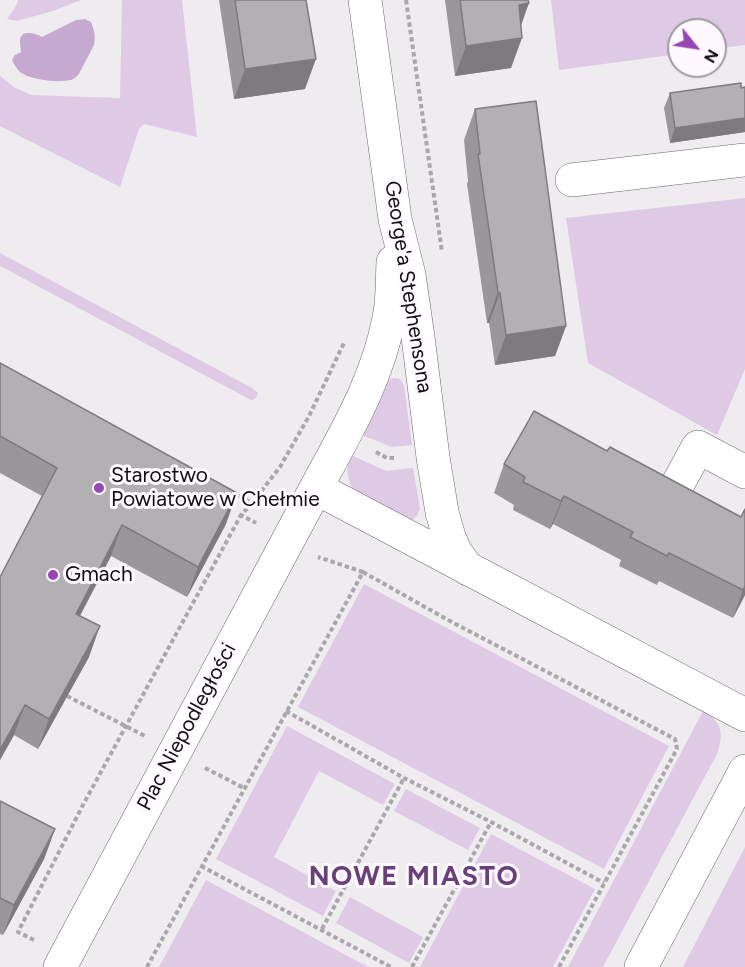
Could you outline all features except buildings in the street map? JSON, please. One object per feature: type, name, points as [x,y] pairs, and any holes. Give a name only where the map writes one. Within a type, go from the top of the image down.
[{"type":"street","name":"George'a Stephensona","points":[[365,0],[395,219],[411,286],[442,512],[456,553],[468,569]]},
{"type":"street","points":[[572,180],[745,160]]},
{"type":"street","name":"Plac Niepodległości","points":[[62,962],[344,435],[379,361],[390,316],[395,219]]},
{"type":"street","points":[[675,489],[699,447],[745,472]]},
{"type":"street","points":[[316,488],[745,715]]},
{"type":"street","points":[[641,967],[745,771]]},
{"type":"path","points":[[406,0],[443,255]]},
{"type":"path","points":[[62,962],[18,932],[84,803],[242,516],[280,468],[309,416],[346,337]]},
{"type":"path","points":[[309,416],[387,458],[433,457]]},
{"type":"path","points":[[231,492],[252,503]]},
{"type":"path","points":[[242,516],[323,559],[363,572],[448,620],[675,739],[677,748],[559,967]]},
{"type":"path","points":[[147,967],[363,572]]},
{"type":"path","points":[[68,696],[102,714]]},
{"type":"path","points":[[286,711],[404,778],[604,883]]},
{"type":"path","points":[[322,929],[404,778]]},
{"type":"path","points":[[412,967],[491,822]]},
{"type":"path","points":[[201,866],[391,967]]},
{"type":"shaded area","points":[[18,0],[81,0],[17,21],[7,19]]},
{"type":"shaded area","points":[[122,0],[182,0],[197,137],[144,124],[139,129],[120,187],[0,126],[0,76],[15,88],[32,95],[120,98]]},
{"type":"shaded area","points":[[551,0],[745,0],[745,45],[727,47],[727,18],[667,18],[667,56],[559,70]]},
{"type":"shaded area","points":[[85,19],[91,22],[93,27],[94,45],[79,74],[74,78],[59,81],[37,79],[25,75],[16,68],[12,60],[21,52],[20,38],[22,35],[32,33],[42,37],[76,20]]},
{"type":"shaded area","points":[[745,198],[745,369],[717,435],[588,363],[566,218]]},
{"type":"shaded area","points":[[0,253],[252,388],[258,393],[256,397],[251,400],[0,266]]},
{"type":"shaded area","points":[[400,379],[404,385],[412,445],[392,447],[359,434],[389,380]]},
{"type":"shaded area","points":[[349,454],[386,471],[413,468],[420,508],[417,516],[412,520],[405,519],[356,494],[348,475]]},
{"type":"shaded area","points":[[364,584],[669,746],[604,869],[298,707]]},
{"type":"shaded area","points":[[704,709],[720,728],[721,738],[718,752],[603,967],[568,967]]},
{"type":"shaded area","points":[[287,726],[395,784],[383,805],[319,771],[274,857],[336,891],[323,916],[216,859]]},
{"type":"shaded area","points":[[406,789],[480,828],[468,850],[394,811]]},
{"type":"shaded area","points":[[491,834],[595,889],[553,967],[420,967]]},
{"type":"shaded area","points":[[745,847],[745,967],[683,967]]},
{"type":"shaded area","points":[[206,880],[368,967],[159,967]]},
{"type":"shaded area","points":[[350,897],[423,937],[409,963],[336,923]]},
{"type":"place","name":"Starostwo Powiatowe w Chełmie","points":[[99,488]]},
{"type":"place","name":"Gmach","points":[[53,575]]},
{"type":"district","name":"NOWE MIASTO","points":[[414,877]]}]
